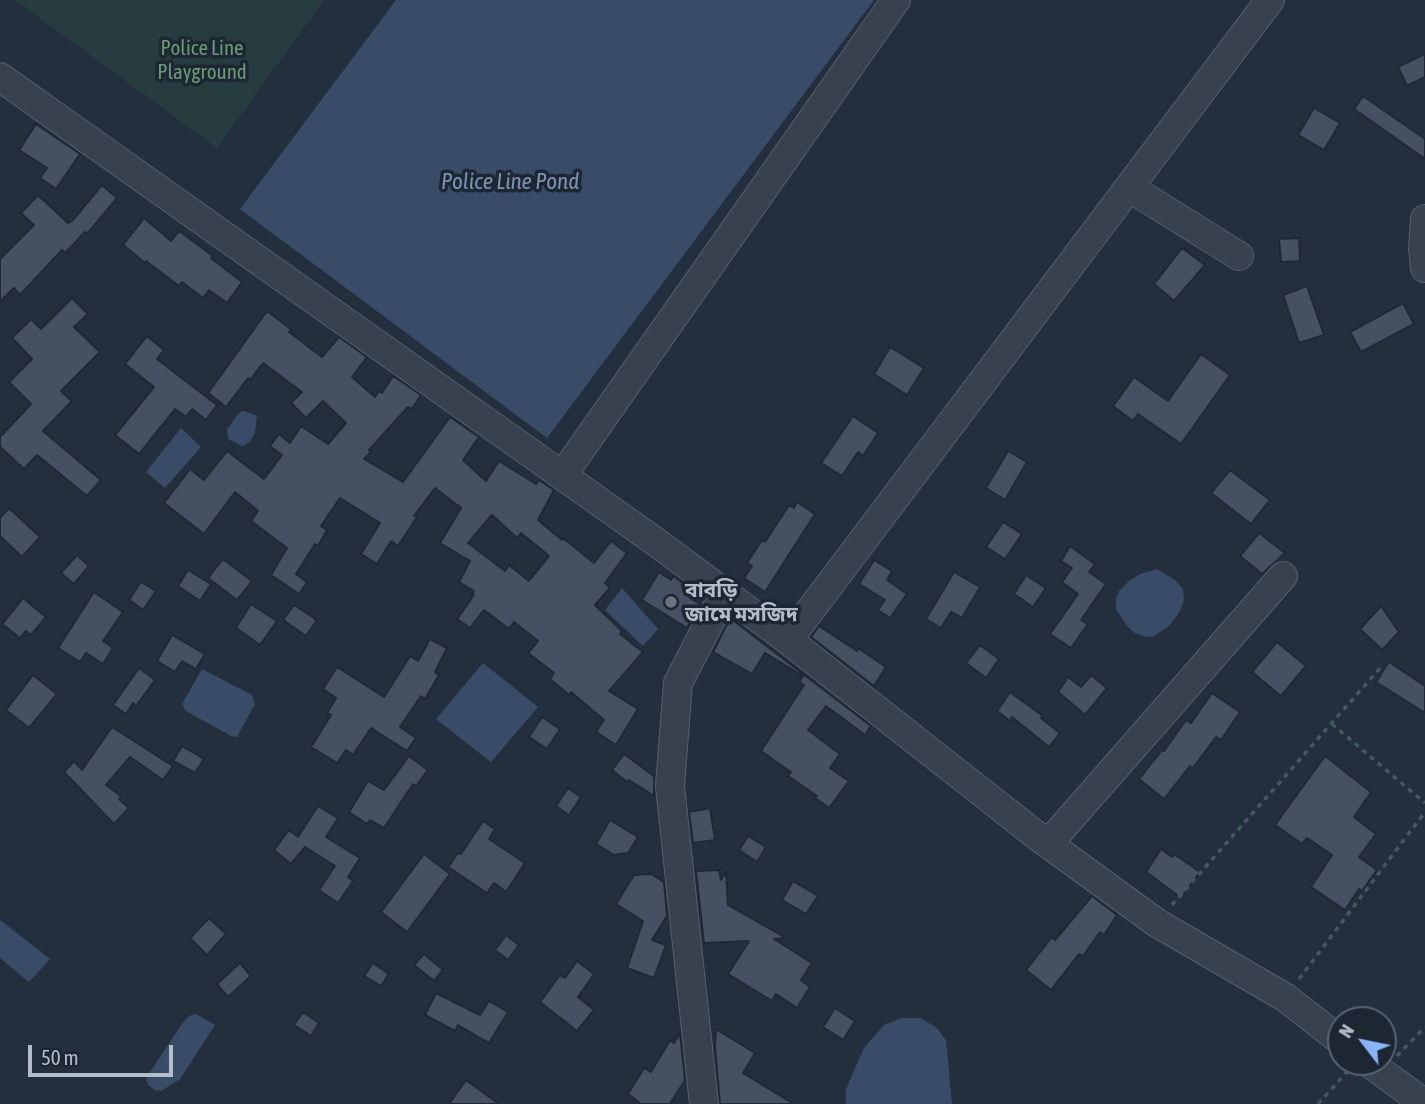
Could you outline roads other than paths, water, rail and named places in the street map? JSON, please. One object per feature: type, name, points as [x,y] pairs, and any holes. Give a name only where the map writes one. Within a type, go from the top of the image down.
[{"type":"street","points":[[562,476],[896,0]]},
{"type":"street","points":[[788,640],[1268,1]]},
{"type":"street","points":[[0,77],[788,640],[1048,844],[1157,923],[1286,998],[1327,1030]]},
{"type":"street","points":[[1130,188],[1239,257]]},
{"type":"street","points":[[1425,219],[1425,268]]},
{"type":"street","points":[[1048,844],[1283,576]]},
{"type":"street","points":[[704,1104],[670,786],[678,683],[724,594]]},
{"type":"street","points":[[1379,1076],[1425,1104]]},
{"type":"water","name":"Police Line Pond","points":[[396,0],[874,0],[547,438],[240,209]]},
{"type":"water","points":[[240,412],[257,416],[255,432],[250,442],[242,446],[228,439],[227,429]]},
{"type":"water","points":[[181,428],[201,447],[165,488],[146,472]]},
{"type":"water","points":[[1157,569],[1175,580],[1183,589],[1184,600],[1179,613],[1169,626],[1154,636],[1146,637],[1127,626],[1116,609],[1116,598],[1129,581],[1140,574]]},
{"type":"water","points":[[622,588],[658,629],[643,646],[605,610]]},
{"type":"water","points":[[483,663],[538,707],[491,762],[436,719]]},
{"type":"water","points":[[202,669],[252,695],[255,704],[237,737],[186,711],[182,704]]},
{"type":"water","points":[[0,920],[50,959],[29,982],[0,958]]},
{"type":"water","points":[[196,1014],[215,1025],[180,1079],[161,1091],[155,1090],[148,1085],[146,1078],[182,1024],[189,1016]]},
{"type":"water","points":[[902,1018],[920,1018],[936,1027],[946,1040],[952,1104],[846,1104],[846,1089],[864,1048],[884,1025]]},
{"type":"place","name":"বাবড়ি জামে মসজিদ","points":[[671,602]]},
{"type":"park label","name":"Police Line Playground","points":[[202,60]]}]
